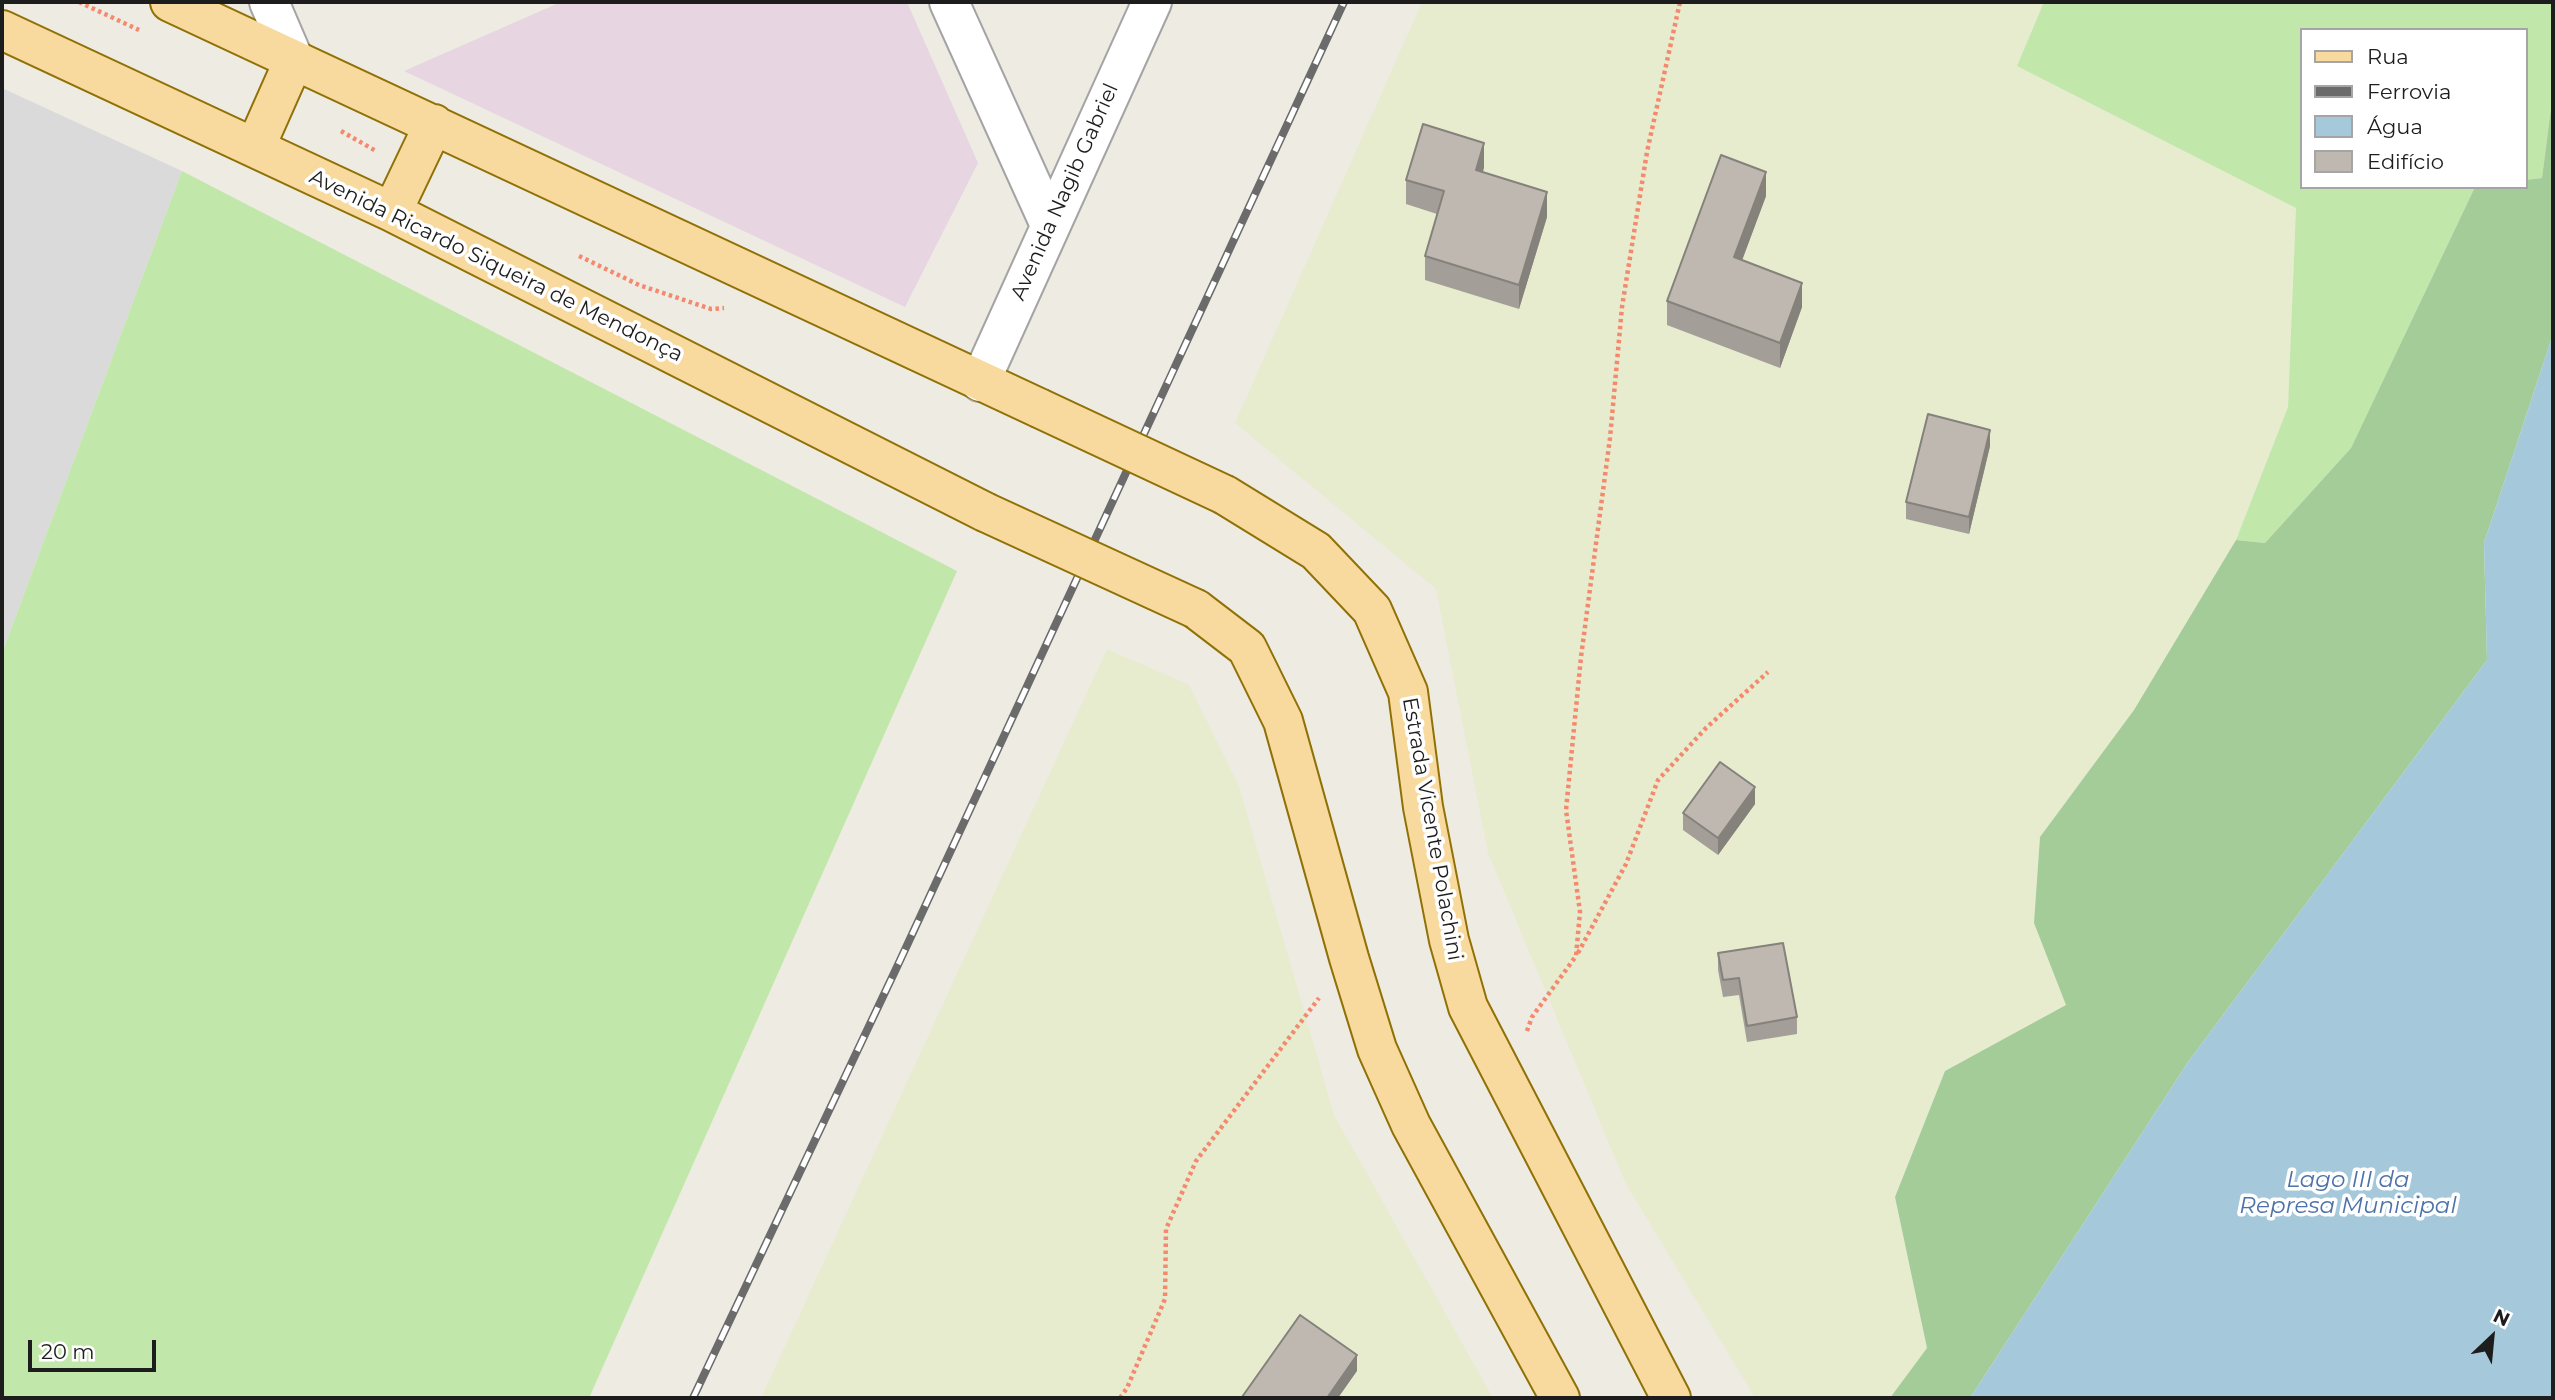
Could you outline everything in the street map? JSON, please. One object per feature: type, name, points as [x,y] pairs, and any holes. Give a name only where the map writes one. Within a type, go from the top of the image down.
[{"type":"main road","points":[[170,2],[435,124],[979,382]]},
{"type":"main road","name":"Avenida Ricardo Siqueira de Mendonça","points":[[2,30],[392,212],[985,512],[1196,609],[1247,648],[1283,721],[1349,958]]},
{"type":"main road","points":[[255,148],[294,60]]},
{"type":"main road","points":[[392,212],[435,124]]},
{"type":"main road","name":"Estrada Vicente Polachini","points":[[979,382],[1225,495],[1316,551],[1372,610],[1408,692],[1423,807],[1449,940],[1468,1007],[1671,1398]]},
{"type":"main road","points":[[1349,958],[1377,1049],[1411,1125],[1560,1398]]},
{"type":"street","points":[[269,2],[294,60]]},
{"type":"street","points":[[949,2],[1050,225]]},
{"type":"street","name":"Avenida Nagib Gabriel","points":[[979,382],[1152,2]]},
{"type":"path","points":[[1576,956],[1580,912],[1566,810],[1581,657],[1611,438],[1624,294],[1647,152],[1680,2]]},
{"type":"path","points":[[1508,1085],[1532,1017],[1576,956],[1626,864],[1658,780],[1706,728],[1768,672]]},
{"type":"path","points":[[1120,1398],[1127,1388],[1165,1299],[1166,1229],[1196,1161],[1349,958]]},
{"type":"shaded area","points":[[561,2],[907,2],[978,163],[905,307],[404,71]]},
{"type":"shaded area","points":[[2,88],[182,171],[2,653]]},
{"type":"green space","points":[[1422,2],[2044,2],[2017,66],[2296,208],[2288,407],[2236,540],[2134,710],[2040,837],[2034,923],[2067,1005],[1945,1071],[1895,1197],[1927,1348],[1890,1398],[1755,1398],[1626,1184],[1488,853],[1436,589],[1235,423]]},
{"type":"green space","points":[[2044,2],[2553,2],[2553,93],[2542,178],[2527,180],[2527,28],[2300,28],[2300,189],[2474,189],[2351,448],[2265,543],[2236,540],[2288,407],[2296,208],[2017,66]]},
{"type":"green space","points":[[2553,93],[2553,334],[2484,543],[2487,660],[2188,1062],[1970,1398],[1890,1398],[1927,1348],[1895,1197],[1945,1071],[2066,1005],[2034,923],[2040,837],[2134,710],[2236,540],[2265,543],[2351,448],[2474,189],[2527,189],[2527,180],[2542,178]]},
{"type":"green space","points":[[182,171],[957,571],[589,1398],[2,1398],[2,653]]},
{"type":"green space","points":[[1107,649],[1189,685],[1239,786],[1334,1115],[1493,1398],[761,1398]]},
{"type":"water","name":"Lago III da Represa Municipal","points":[[2553,334],[2553,1398],[1970,1398],[2188,1062],[2487,660],[2484,543]]},
{"type":"building","points":[[1423,124],[1484,143],[1476,170],[1547,192],[1519,285],[1425,256],[1444,191],[1406,180]]},
{"type":"building","points":[[1721,155],[1766,172],[1734,257],[1802,283],[1780,343],[1667,301]]},
{"type":"building","points":[[1928,414],[1990,430],[1969,517],[1906,502]]},
{"type":"building","points":[[1720,762],[1755,787],[1718,838],[1683,813]]},
{"type":"building","points":[[1783,943],[1797,1017],[1747,1026],[1739,978],[1723,980],[1718,953]]},
{"type":"building","points":[[1300,1315],[1357,1355],[1327,1398],[1242,1397]]},
{"type":"railway","points":[[693,1398],[896,969],[1344,2]]}]
